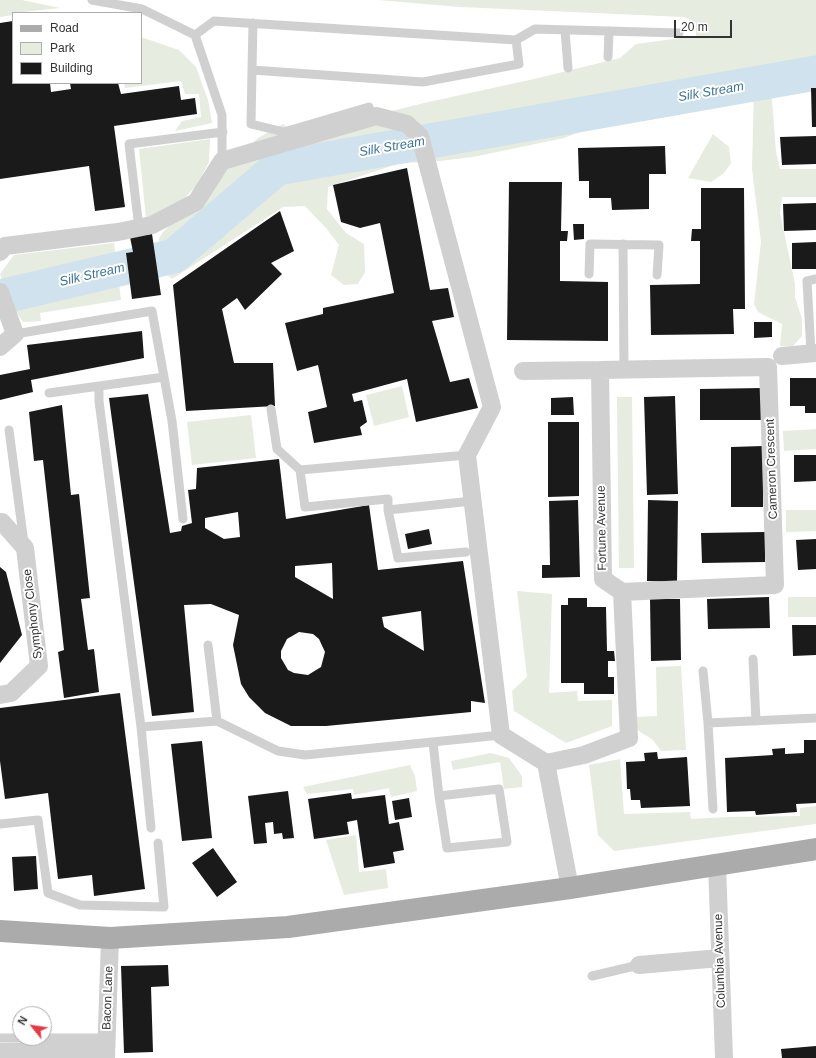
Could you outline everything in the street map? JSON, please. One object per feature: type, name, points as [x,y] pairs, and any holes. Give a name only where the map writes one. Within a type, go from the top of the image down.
[{"type":"main road","points":[[0,931],[110,938],[300,926],[570,888],[816,849]]},
{"type":"street","points":[[0,252],[5,246],[152,225],[196,202],[222,161],[376,116],[407,124],[420,136],[492,408],[467,455],[501,735],[546,763],[584,755],[629,738],[622,592]]},
{"type":"street","points":[[0,347],[15,334],[3,300]]},
{"type":"street","points":[[782,356],[814,353]]},
{"type":"street","name":"Cameron Crescent","points":[[600,370],[768,367],[776,585],[622,592]]},
{"type":"street","points":[[523,371],[600,370]]},
{"type":"street","name":"Fortune Avenue","points":[[600,370],[603,579],[622,592]]},
{"type":"street","points":[[0,522],[2,522],[25,548]]},
{"type":"street","name":"Symphony Close","points":[[0,695],[11,693],[39,666],[25,548]]},
{"type":"street","points":[[546,763],[570,888]]},
{"type":"street","name":"Columbia Avenue","points":[[717,865],[724,1058]]},
{"type":"street","name":"Bacon Lane","points":[[106,1049],[110,938]]},
{"type":"street","points":[[639,965],[720,958]]},
{"type":"street","points":[[0,1052],[106,1049]]},
{"type":"lane","points":[[92,0],[142,9],[195,35],[222,115],[222,161]]},
{"type":"lane","points":[[195,35],[214,21],[516,40],[535,29],[679,33]]},
{"type":"lane","points":[[253,23],[251,124],[284,132],[369,107]]},
{"type":"lane","points":[[565,30],[568,68]]},
{"type":"lane","points":[[608,57],[609,31]]},
{"type":"lane","points":[[252,70],[423,82],[519,64],[516,40]]},
{"type":"lane","points":[[139,228],[129,144],[223,132]]},
{"type":"lane","points":[[589,274],[590,244],[623,244],[659,245],[657,275]]},
{"type":"lane","points":[[623,244],[624,369]]},
{"type":"lane","points":[[814,353],[812,309],[807,280],[816,279]]},
{"type":"lane","points":[[15,334],[152,311],[172,421],[183,519]]},
{"type":"lane","points":[[49,393],[164,377]]},
{"type":"lane","points":[[99,386],[99,401],[141,727],[151,828]]},
{"type":"lane","points":[[271,409],[277,449],[300,470],[305,507],[388,499],[388,510],[398,558],[466,552]]},
{"type":"lane","points":[[9,430],[25,548]]},
{"type":"lane","points":[[300,470],[467,455]]},
{"type":"lane","points":[[388,510],[472,501]]},
{"type":"lane","points":[[208,646],[217,721]]},
{"type":"lane","points":[[753,660],[756,721]]},
{"type":"lane","points":[[703,671],[708,723],[712,809]]},
{"type":"lane","points":[[708,723],[816,718]]},
{"type":"lane","points":[[141,727],[217,721],[278,751],[305,755],[501,735]]},
{"type":"lane","points":[[433,743],[439,796],[446,848],[507,842],[499,788],[439,796]]},
{"type":"lane","points":[[0,824],[38,820],[48,893],[80,905],[164,908],[158,843]]},
{"type":"lane","points":[[592,976],[639,965]]},
{"type":"lane","points":[[0,1038],[106,1049]]},
{"type":"green space","points":[[0,0],[22,0],[60,8],[12,12],[12,15],[0,17]]},
{"type":"green space","points":[[378,0],[816,0],[816,79],[771,87],[776,152],[780,169],[816,169],[816,197],[782,197],[780,213],[795,284],[795,297],[802,319],[802,336],[793,346],[780,346],[782,324],[758,312],[754,304],[761,242],[752,169],[754,90],[718,96],[689,105],[596,126],[564,138],[473,157],[423,163],[403,162],[328,187],[327,209],[346,233],[364,244],[365,272],[358,284],[344,285],[331,275],[339,245],[326,228],[305,206],[283,207],[172,279],[165,273],[161,261],[159,239],[162,233],[258,138],[283,124],[299,134],[424,103],[534,79],[620,58],[636,44],[696,36],[696,23],[684,17],[460,7]]},
{"type":"green space","points":[[142,37],[179,50],[196,67],[208,100],[212,123],[175,131],[182,121],[201,117],[199,94],[185,94],[181,81],[125,88],[124,84],[142,84]]},
{"type":"green space","points":[[713,134],[729,147],[731,163],[724,173],[711,182],[688,178]]},
{"type":"green space","points":[[210,139],[209,162],[197,185],[180,203],[146,218],[139,149]]},
{"type":"green space","points":[[114,243],[121,300],[40,313],[41,321],[23,322],[13,307],[0,274],[14,255]]},
{"type":"green space","points":[[402,386],[409,417],[374,426],[366,395]]},
{"type":"green space","points":[[617,397],[632,397],[634,568],[619,568]]},
{"type":"green space","points":[[251,415],[256,458],[192,465],[187,422]]},
{"type":"green space","points":[[816,429],[816,449],[784,451],[783,431]]},
{"type":"green space","points":[[786,510],[816,510],[816,531],[786,532]]},
{"type":"green space","points":[[517,591],[552,594],[549,693],[577,691],[578,701],[612,700],[612,726],[566,743],[514,711],[512,691],[527,677]]},
{"type":"green space","points":[[788,597],[816,597],[816,617],[788,617]]},
{"type":"green space","points":[[681,666],[686,750],[661,751],[653,740],[636,729],[636,717],[657,716],[656,667]]},
{"type":"green space","points":[[491,753],[509,758],[522,776],[522,787],[504,789],[500,762],[453,770],[451,761]]},
{"type":"green space","points":[[620,759],[624,814],[690,812],[691,819],[800,816],[800,808],[816,806],[816,824],[614,851],[598,835],[589,765]]},
{"type":"green space","points":[[410,765],[415,776],[417,791],[391,797],[389,788],[354,795],[353,789],[307,794],[303,787]]},
{"type":"green space","points":[[356,835],[359,872],[386,869],[388,888],[344,895],[326,840]]},
{"type":"building","points":[[12,21],[12,84],[50,84],[51,92],[71,89],[70,84],[118,84],[121,94],[179,86],[181,100],[195,98],[197,114],[114,126],[125,207],[95,211],[89,166],[0,179],[0,23]]},
{"type":"building","points":[[811,88],[816,88],[816,127],[812,127]]},
{"type":"building","points":[[816,136],[816,164],[782,165],[780,137]]},
{"type":"building","points":[[665,146],[666,174],[649,174],[649,209],[612,210],[611,198],[589,198],[589,181],[579,181],[578,148]]},
{"type":"building","points":[[407,168],[430,290],[448,288],[454,317],[432,321],[450,382],[469,378],[478,408],[416,422],[407,379],[352,394],[354,402],[362,400],[367,422],[360,427],[362,435],[314,443],[308,412],[327,407],[318,365],[297,371],[285,323],[323,314],[323,308],[394,293],[380,223],[360,228],[341,222],[333,185]]},
{"type":"building","points":[[509,182],[562,182],[561,231],[568,231],[567,241],[560,241],[560,281],[608,282],[608,341],[507,340]]},
{"type":"building","points":[[701,188],[744,188],[745,309],[733,309],[734,334],[651,335],[650,285],[700,284],[700,241],[691,241],[692,229],[701,229]]},
{"type":"building","points":[[816,203],[816,230],[784,231],[783,204]]},
{"type":"building","points":[[280,211],[294,251],[271,263],[282,274],[245,310],[237,298],[222,309],[234,363],[273,363],[275,406],[186,411],[173,285]]},
{"type":"building","points":[[573,224],[584,224],[584,239],[574,240]]},
{"type":"building","points":[[152,234],[161,295],[132,299],[126,253],[133,252],[130,237]]},
{"type":"building","points":[[816,242],[816,269],[792,269],[792,243]]},
{"type":"building","points":[[754,322],[772,322],[772,337],[754,338]]},
{"type":"building","points":[[142,331],[144,358],[31,380],[33,392],[0,400],[0,375],[30,369],[27,345]]},
{"type":"building","points":[[790,378],[816,378],[816,413],[805,413],[805,406],[790,406]]},
{"type":"building","points":[[762,388],[762,420],[700,420],[700,389]]},
{"type":"building","points":[[148,394],[170,533],[181,531],[182,526],[192,523],[188,490],[196,489],[197,468],[279,459],[286,519],[369,505],[378,570],[463,561],[485,703],[471,701],[471,712],[326,726],[291,726],[265,713],[249,697],[241,684],[233,645],[239,615],[211,604],[184,605],[194,712],[152,716],[109,398]],"holes":[[[238,512],[240,537],[224,539],[205,528],[205,518]],[[332,563],[333,599],[295,577],[295,566]],[[421,611],[424,651],[384,627],[382,617]],[[299,632],[313,634],[319,639],[325,652],[321,667],[308,675],[294,673],[288,670],[281,658],[281,651],[287,639]]]},
{"type":"building","points":[[675,396],[678,494],[647,495],[644,397]]},
{"type":"building","points":[[573,397],[574,415],[551,415],[551,398]]},
{"type":"building","points":[[62,405],[71,495],[79,494],[90,598],[81,599],[88,650],[94,649],[99,692],[64,698],[58,652],[64,650],[43,460],[34,461],[29,412]]},
{"type":"building","points":[[548,422],[579,422],[579,496],[548,497]]},
{"type":"building","points":[[763,446],[763,507],[731,507],[731,447]]},
{"type":"building","points":[[794,455],[816,455],[816,481],[794,482]]},
{"type":"building","points":[[578,500],[580,577],[542,578],[542,565],[550,565],[549,501]]},
{"type":"building","points":[[648,500],[678,501],[677,582],[647,581]]},
{"type":"building","points":[[429,529],[432,544],[408,549],[405,534]]},
{"type":"building","points":[[765,532],[765,562],[702,563],[701,533]]},
{"type":"building","points":[[816,539],[816,569],[798,570],[796,540]]},
{"type":"building","points":[[0,567],[6,572],[22,635],[0,663]]},
{"type":"building","points":[[769,597],[770,628],[708,629],[707,599]]},
{"type":"building","points":[[568,598],[587,598],[587,607],[606,607],[607,651],[614,651],[615,661],[608,661],[608,677],[614,677],[614,694],[584,694],[584,683],[561,683],[561,605],[568,605]]},
{"type":"building","points":[[650,599],[680,599],[681,660],[651,661]]},
{"type":"building","points":[[792,625],[816,625],[816,655],[793,656]]},
{"type":"building","points":[[120,693],[145,889],[94,896],[92,875],[58,879],[48,793],[5,799],[0,761],[0,708]]},
{"type":"building","points":[[804,740],[816,740],[816,803],[796,804],[797,812],[756,815],[755,811],[727,812],[725,758],[773,755],[772,749],[785,748],[785,754],[804,753]]},
{"type":"building","points":[[202,741],[212,838],[182,841],[171,744]]},
{"type":"building","points":[[657,752],[658,759],[687,757],[690,806],[641,808],[640,800],[631,800],[630,789],[627,789],[626,762],[645,761],[644,753]]},
{"type":"building","points":[[288,791],[294,838],[283,839],[282,833],[274,834],[273,822],[265,823],[267,843],[254,844],[248,796]]},
{"type":"building","points":[[351,793],[352,799],[385,795],[389,824],[399,822],[404,850],[393,852],[395,863],[364,868],[357,820],[347,822],[349,834],[314,839],[308,799]]},
{"type":"building","points":[[409,798],[412,817],[395,820],[392,801]]},
{"type":"building","points":[[213,848],[237,882],[217,897],[192,863]]},
{"type":"building","points":[[36,856],[38,889],[14,891],[12,857]]},
{"type":"building","points":[[168,965],[169,986],[151,987],[153,1052],[124,1053],[121,966]]},
{"type":"building","points":[[816,1046],[816,1058],[782,1058],[781,1049]]},
{"type":"waterway","name":"Silk Stream","points":[[0,297],[174,256],[277,168],[816,73]]}]
